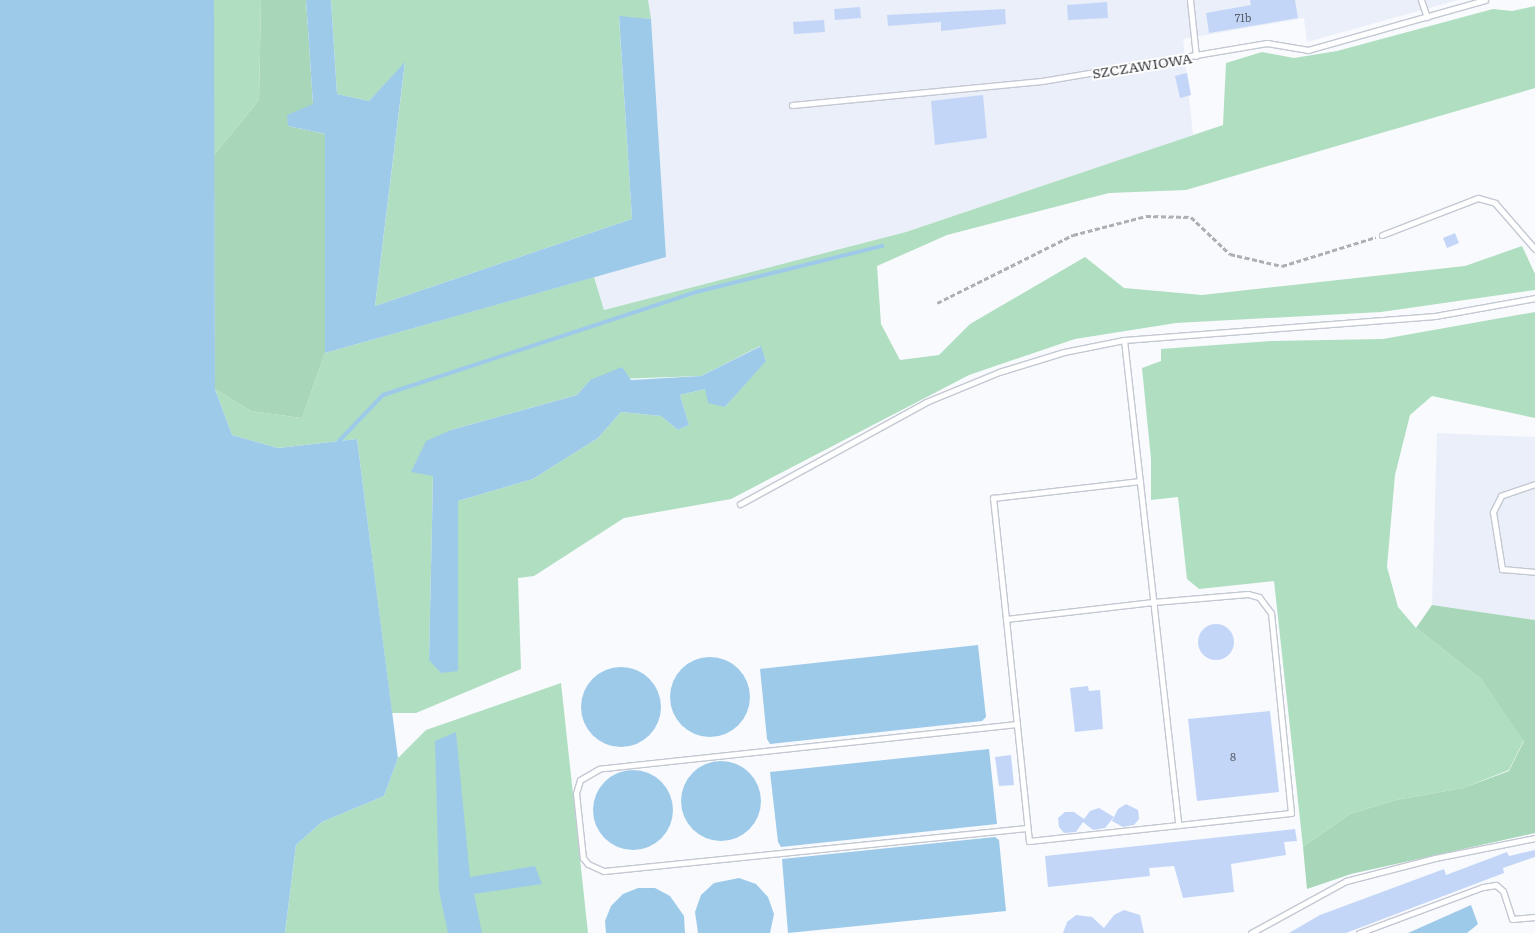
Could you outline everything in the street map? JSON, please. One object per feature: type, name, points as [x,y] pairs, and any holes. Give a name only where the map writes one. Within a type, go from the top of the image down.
[{"type":"lane","points":[[1190,0],[1196,56]]},
{"type":"lane","points":[[1421,0],[1427,17]]},
{"type":"lane","name":"SZCZAWIOWA","points":[[792,104],[1042,81],[1267,43],[1308,50],[1485,0]]},
{"type":"lane","points":[[1382,235],[1478,198],[1495,203],[1535,249]]},
{"type":"lane","points":[[740,504],[960,387],[1064,352],[1124,340],[1435,316],[1535,298]]},
{"type":"lane","points":[[1124,340],[1178,825]]},
{"type":"lane","points":[[1006,619],[1153,602],[1254,594],[1266,603],[1271,613],[1292,813],[1029,841],[993,498],[1140,482]]},
{"type":"lane","points":[[1535,484],[1501,496],[1492,512],[1502,569],[1535,572]]},
{"type":"lane","points":[[1017,724],[599,769],[580,780],[576,792],[583,858],[588,864],[604,871],[1027,828]]},
{"type":"lane","points":[[1251,933],[1346,881],[1435,858],[1535,838]]},
{"type":"lane","points":[[1359,933],[1483,887],[1496,885],[1503,891],[1512,919],[1535,917]]},
{"type":"path","points":[[937,303],[1073,236],[1146,216],[1191,217],[1230,254],[1282,266],[1382,235]]},
{"type":"shaded area","points":[[648,0],[1458,0],[1307,42],[1304,18],[1183,39],[1193,135],[906,232],[604,310],[594,277],[666,257]]},
{"type":"shaded area","points":[[1437,433],[1535,437],[1535,620],[1432,605]]},
{"type":"green space","points":[[214,0],[261,0],[259,100],[214,155]]},
{"type":"green space","points":[[261,0],[306,0],[313,104],[288,126],[325,134],[325,353],[302,418],[251,411],[215,389],[214,155],[259,100]]},
{"type":"green space","points":[[331,0],[648,0],[651,19],[619,17],[632,219],[375,306],[405,63],[369,101],[337,94]]},
{"type":"green space","points":[[1535,6],[1535,88],[1186,190],[1109,193],[947,235],[877,266],[881,324],[900,360],[939,355],[970,324],[1085,257],[1124,288],[1202,295],[1465,266],[1522,246],[1535,274],[1535,290],[1381,312],[1176,323],[1075,339],[969,375],[731,499],[624,518],[534,576],[518,578],[521,669],[416,713],[392,713],[357,439],[278,448],[232,435],[215,389],[251,411],[302,418],[325,353],[594,277],[604,310],[906,232],[1223,125],[1226,63],[1262,52],[1294,58],[1337,51],[1493,9],[1512,11]],"holes":[[[760,346],[766,360],[725,407],[705,389],[680,395],[689,425],[678,430],[661,416],[621,412],[598,438],[533,479],[458,501],[458,671],[429,660],[433,475],[451,430],[577,395],[590,380],[701,376]]]},
{"type":"green space","points":[[1535,312],[1535,418],[1432,396],[1410,415],[1395,475],[1387,567],[1398,607],[1416,628],[1481,679],[1524,740],[1509,770],[1463,788],[1396,800],[1350,814],[1303,847],[1274,581],[1199,589],[1187,579],[1178,497],[1151,500],[1151,459],[1142,368],[1161,361],[1161,349],[1271,341],[1383,339]]},
{"type":"green space","points":[[1432,605],[1535,620],[1535,833],[1351,874],[1307,889],[1303,847],[1350,814],[1396,800],[1463,788],[1509,771],[1524,741],[1481,679],[1416,628]]},
{"type":"green space","points":[[561,683],[588,933],[285,933],[296,845],[322,822],[384,796],[398,758],[426,730]]},
{"type":"water","points":[[0,0],[214,0],[215,389],[232,435],[278,448],[357,439],[398,758],[384,796],[322,822],[296,845],[285,933],[0,933]]},
{"type":"water","points":[[306,0],[331,0],[337,94],[369,101],[405,62],[375,306],[632,219],[619,16],[651,19],[666,257],[325,353],[325,134],[288,126],[287,115],[313,104]]},
{"type":"water","points":[[761,346],[766,361],[725,407],[708,403],[705,389],[680,395],[689,425],[678,430],[661,416],[621,412],[598,438],[533,479],[458,501],[458,671],[441,673],[429,660],[433,476],[411,472],[426,441],[451,430],[577,395],[590,380],[622,367],[631,380],[701,376]]},
{"type":"water","points":[[978,645],[986,717],[982,721],[770,744],[767,739],[760,669]]},
{"type":"water","points":[[710,657],[725,660],[738,669],[747,682],[750,697],[747,712],[738,725],[725,734],[710,737],[695,734],[682,725],[673,712],[670,697],[673,682],[682,669],[695,660]]},
{"type":"water","points":[[621,667],[636,670],[649,679],[658,692],[661,707],[658,722],[649,735],[636,744],[621,747],[606,744],[593,735],[584,722],[581,707],[584,692],[593,679],[606,670]]},
{"type":"water","points":[[456,732],[470,877],[535,866],[542,884],[474,894],[482,933],[448,933],[439,891],[435,741]]},
{"type":"water","points":[[989,749],[997,824],[781,847],[778,842],[770,772]]},
{"type":"water","points":[[721,761],[736,764],[749,773],[758,786],[761,801],[758,816],[749,829],[736,838],[721,841],[706,838],[693,829],[684,816],[681,801],[684,786],[693,773],[706,764]]},
{"type":"water","points":[[633,770],[648,773],[661,782],[670,795],[673,810],[670,825],[661,838],[648,847],[633,850],[618,847],[605,838],[596,825],[593,810],[596,795],[605,782],[618,773]]},
{"type":"water","points":[[995,837],[999,840],[1006,911],[788,933],[782,859]]},
{"type":"water","points":[[739,878],[756,884],[768,897],[774,914],[770,933],[698,933],[695,912],[701,895],[714,883]]},
{"type":"water","points":[[638,888],[655,888],[670,896],[684,916],[685,933],[606,933],[605,921],[611,906],[623,894]]},
{"type":"water","points":[[1471,905],[1478,924],[1467,933],[1408,933]]},
{"type":"building","points":[[1250,0],[1295,0],[1298,18],[1209,33],[1206,13],[1251,5]]},
{"type":"building","points":[[1107,2],[1108,18],[1068,20],[1067,5]]},
{"type":"building","points":[[860,7],[861,18],[835,20],[834,9]]},
{"type":"building","points":[[1005,9],[1006,24],[941,31],[941,22],[888,26],[887,15]]},
{"type":"building","points":[[824,20],[825,32],[794,34],[793,22]]},
{"type":"building","points":[[1187,73],[1191,95],[1180,98],[1175,76]]},
{"type":"building","points":[[983,95],[987,138],[935,145],[931,101]]},
{"type":"building","points":[[1455,233],[1459,243],[1447,248],[1443,238]]},
{"type":"building","points":[[1216,624],[1223,625],[1229,629],[1233,635],[1233,649],[1229,655],[1223,659],[1216,660],[1209,659],[1203,655],[1199,649],[1198,642],[1199,635],[1203,629],[1209,625]]},
{"type":"building","points":[[1088,686],[1089,691],[1100,690],[1103,729],[1075,732],[1070,688]]},
{"type":"building","points":[[1270,711],[1279,792],[1197,801],[1188,719]]},
{"type":"building","points":[[1011,755],[1014,785],[999,786],[995,757]]},
{"type":"building","points":[[1126,804],[1138,810],[1139,819],[1134,825],[1123,827],[1112,821],[1118,809]]},
{"type":"building","points":[[1099,808],[1114,817],[1105,828],[1093,830],[1083,822],[1076,832],[1064,833],[1059,827],[1058,818],[1065,812],[1074,812],[1084,819],[1090,811]]},
{"type":"building","points":[[1295,829],[1297,841],[1284,842],[1286,855],[1231,864],[1234,892],[1183,898],[1174,866],[1149,868],[1150,876],[1048,887],[1045,856]]},
{"type":"building","points":[[1535,850],[1535,857],[1503,868],[1504,873],[1346,933],[1289,933],[1320,915],[1444,869],[1446,875],[1507,852],[1509,856]]},
{"type":"building","points":[[1124,910],[1140,915],[1144,933],[1063,933],[1067,922],[1076,915],[1092,917],[1104,928],[1114,915]]},
{"type":"waterway","points":[[339,441],[383,395],[696,292],[882,246]]}]
